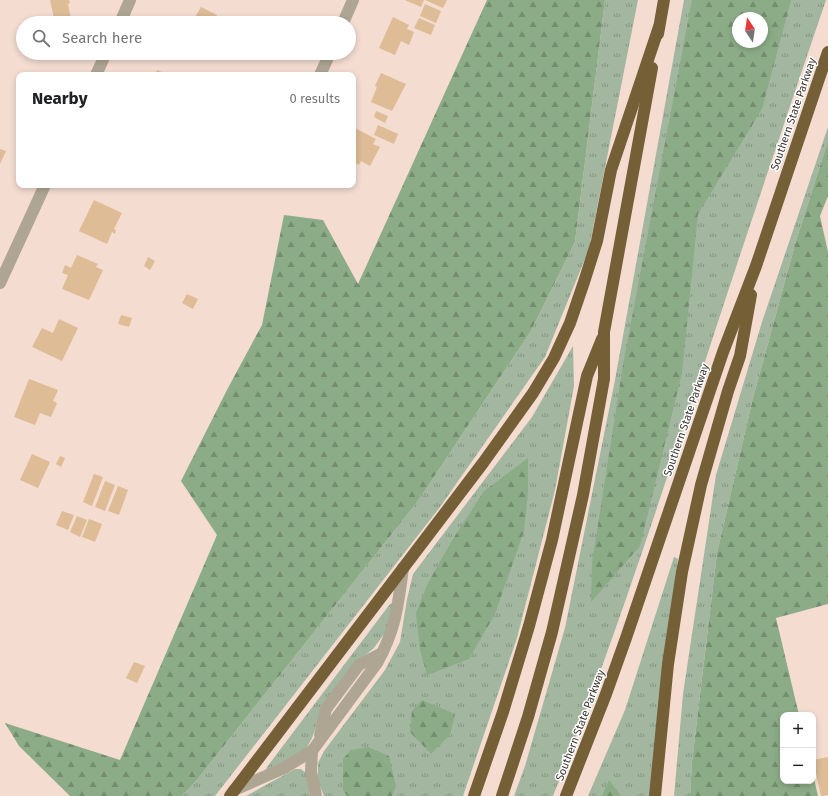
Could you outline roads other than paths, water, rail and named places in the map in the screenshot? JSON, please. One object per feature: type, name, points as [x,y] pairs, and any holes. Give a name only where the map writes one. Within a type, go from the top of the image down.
[{"type":"highway","points":[[502,796],[538,681],[563,587],[583,495],[604,379],[604,332],[664,0]]},
{"type":"highway","points":[[232,793],[483,463],[522,410],[543,376],[563,340],[584,282],[597,241],[611,170],[659,27]]},
{"type":"highway","name":"Southern State Parkway","points":[[566,796],[601,708],[626,638],[723,352],[756,266],[828,52]]},
{"type":"highway","points":[[656,796],[668,664],[682,572],[701,485],[728,391],[740,356],[756,266]]},
{"type":"highway","points":[[474,796],[503,712],[531,619],[552,540],[587,376],[604,332]]},
{"type":"street","points":[[123,16],[130,0]]},
{"type":"street","points":[[346,16],[354,0]]},
{"type":"street","points":[[97,72],[103,60]]},
{"type":"street","points":[[321,72],[327,60]]},
{"type":"street","points":[[0,283],[44,188]]},
{"type":"street","points":[[232,793],[312,751],[377,663],[383,652],[393,630],[396,618],[403,568]]},
{"type":"street","points":[[312,751],[311,772],[316,796]]}]
